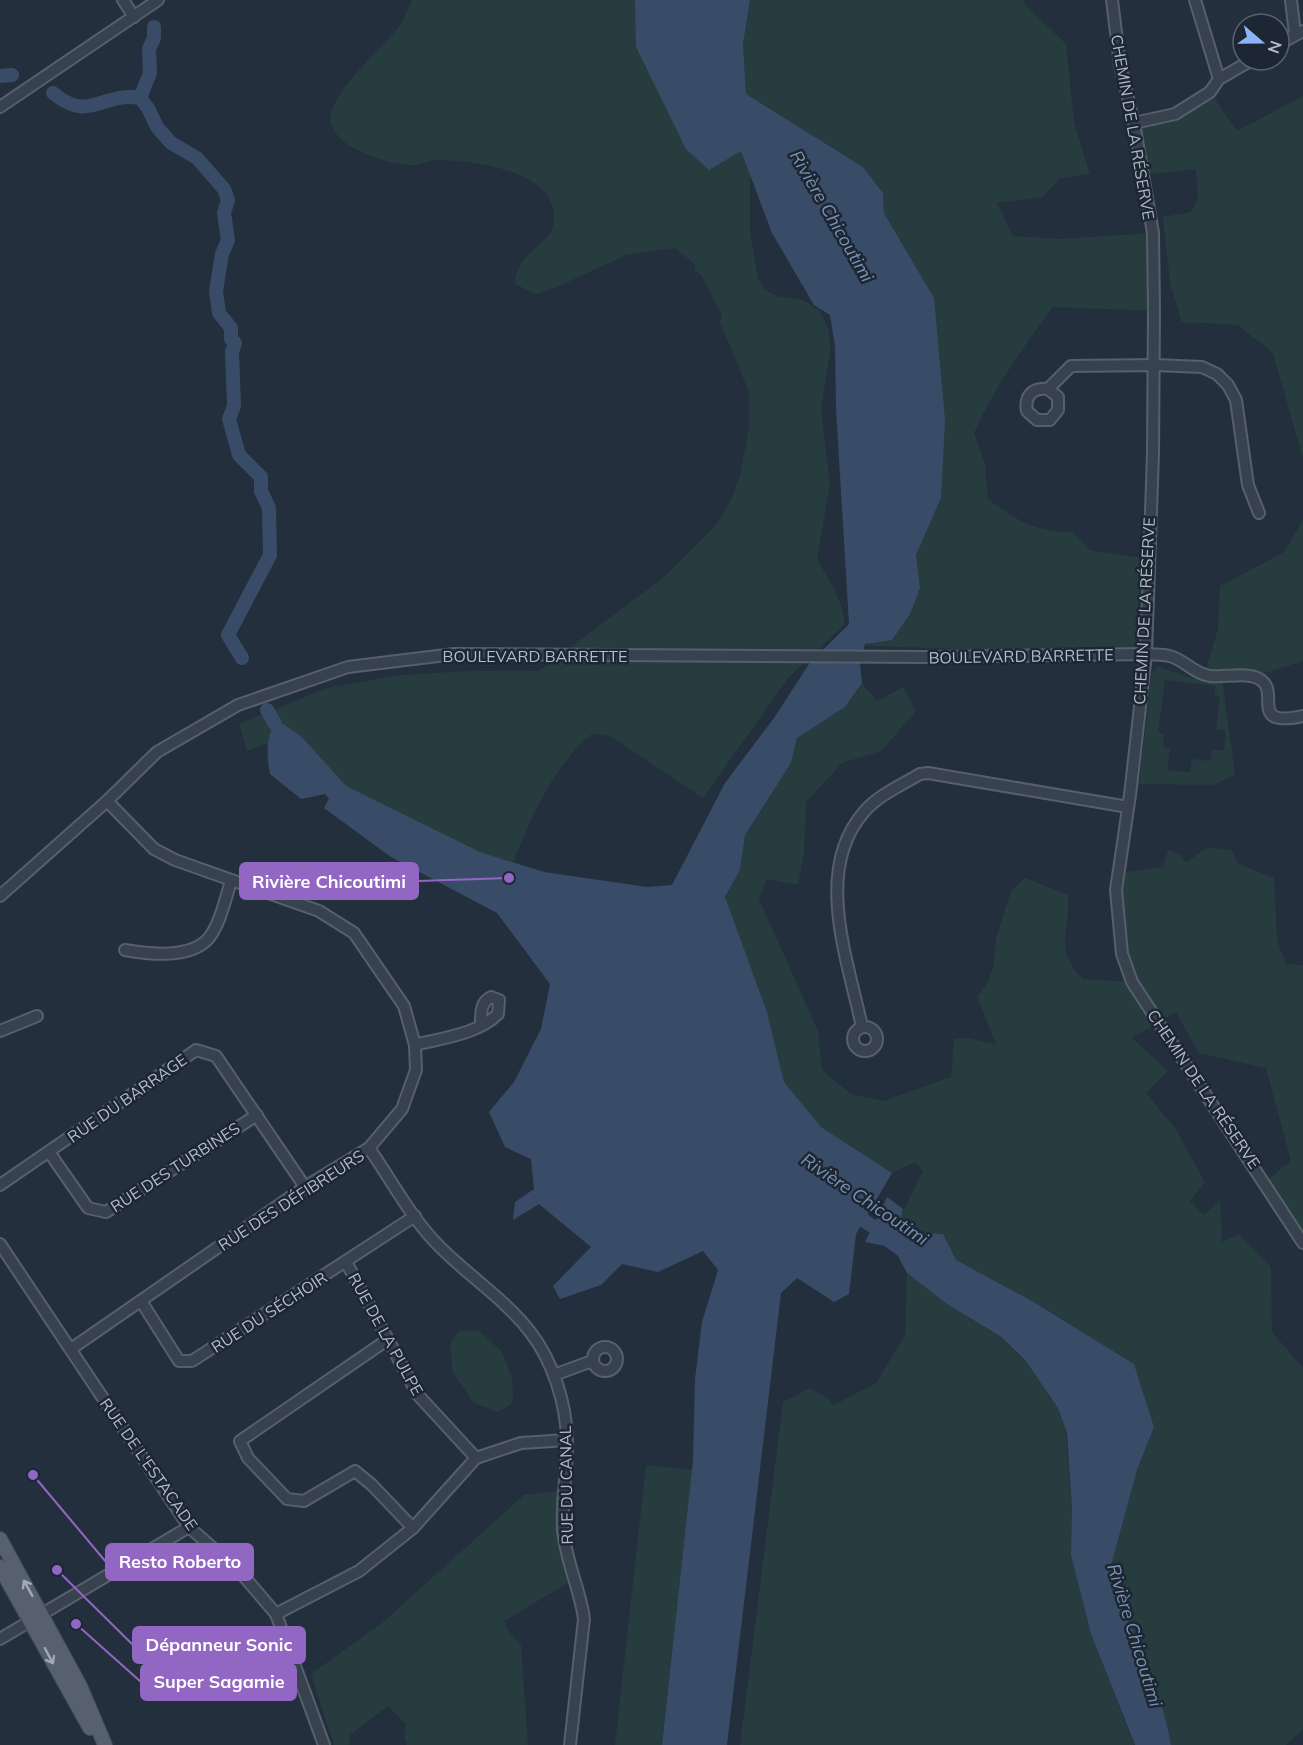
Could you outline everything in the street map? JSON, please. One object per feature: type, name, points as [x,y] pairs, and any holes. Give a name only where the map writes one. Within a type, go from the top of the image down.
[{"type":"main road","points":[[0,1539],[36,1617]]},
{"type":"main road","points":[[0,1567],[36,1617],[80,1686],[103,1745]]},
{"type":"street","points":[[123,0],[134,17]]},
{"type":"street","points":[[0,107],[159,0]]},
{"type":"street","name":"CHEMIN DE LA RÉSERVE","points":[[1112,0],[1120,65],[1134,123],[1153,233],[1155,365],[1146,654],[1116,890],[1122,954],[1132,982],[1303,1243]]},
{"type":"street","points":[[1195,0],[1219,79]]},
{"type":"street","points":[[1291,0],[1299,33]]},
{"type":"street","points":[[1134,123],[1175,114],[1210,92],[1219,79],[1231,72]]},
{"type":"street","points":[[1048,388],[1071,366],[1202,367],[1217,374],[1228,385],[1236,400],[1248,485],[1259,513]]},
{"type":"street","name":"BOULEVARD BARRETTE","points":[[0,896],[107,801],[157,752],[238,705],[348,667],[454,654],[924,657],[1146,654],[1170,656],[1192,670],[1208,676],[1251,676],[1260,679],[1265,683],[1269,710],[1274,716],[1284,720],[1303,716]]},
{"type":"street","points":[[862,1027],[844,940],[836,884],[837,864],[845,844],[865,810],[921,774],[928,773],[1128,807]]},
{"type":"street","name":"RUE DES DÉFIBREURS","points":[[71,1349],[305,1187],[369,1148],[402,1109],[409,1095],[416,1070],[415,1045],[404,1006],[354,933],[318,911],[203,873],[154,849],[107,801]]},
{"type":"street","points":[[124,950],[143,953],[181,952],[206,941],[220,916],[231,881]]},
{"type":"street","points":[[0,1031],[38,1016]]},
{"type":"street","points":[[415,1045],[481,1025]]},
{"type":"street","name":"RUE DU BARRAGE","points":[[0,1185],[196,1050],[216,1056],[305,1187]]},
{"type":"street","name":"RUE DES TURBINES","points":[[49,1152],[88,1208],[106,1212],[257,1115]]},
{"type":"street","name":"RUE DU CANAL","points":[[369,1148],[415,1216],[440,1247],[497,1298],[531,1333],[554,1375],[563,1406],[567,1440],[563,1529],[569,1568],[581,1602],[584,1619],[570,1745]]},
{"type":"street","name":"RUE DU SÉCHOIR","points":[[141,1301],[179,1360],[192,1361],[415,1216]]},
{"type":"street","name":"RUE DE L'ESTACADE","points":[[0,1244],[189,1527],[241,1573],[276,1614],[324,1745]]},
{"type":"street","name":"RUE DE LA PULPE","points":[[346,1262],[418,1395],[476,1458]]},
{"type":"street","points":[[387,1340],[240,1441],[249,1458],[287,1499],[304,1500],[355,1471],[414,1528]]},
{"type":"street","points":[[554,1375],[592,1361]]},
{"type":"street","points":[[276,1614],[358,1571],[414,1528],[476,1458],[521,1443],[567,1440]]},
{"type":"street","points":[[0,1639],[189,1527]]},
{"type":"green space","points":[[412,0],[664,0],[750,161],[750,231],[758,279],[765,290],[777,296],[803,300],[821,312],[831,345],[821,410],[830,484],[817,560],[838,598],[845,624],[788,678],[703,798],[610,736],[592,734],[578,746],[555,776],[535,811],[513,863],[475,850],[345,786],[297,733],[247,751],[239,724],[327,688],[400,675],[468,671],[539,671],[663,578],[716,525],[730,502],[740,476],[749,428],[749,392],[720,322],[722,316],[702,276],[694,269],[695,264],[675,248],[626,255],[555,288],[536,294],[515,284],[522,262],[543,242],[553,227],[551,201],[541,188],[510,171],[491,166],[439,160],[408,165],[384,160],[356,150],[335,133],[331,122],[332,110],[338,98],[354,76],[400,25]]},
{"type":"green space","points":[[750,0],[1024,0],[1023,3],[1066,44],[1074,122],[1090,174],[1060,178],[1043,197],[997,203],[1013,236],[1058,239],[1153,233],[1154,311],[1053,307],[1000,383],[974,433],[985,464],[988,499],[1027,524],[1047,530],[1072,532],[1090,550],[1141,558],[1135,648],[1038,651],[865,646],[920,588],[916,555],[941,498],[934,298],[884,213],[883,193],[863,167],[746,94],[743,44]]},
{"type":"green space","points":[[1210,92],[1237,131],[1303,96],[1303,458],[1273,353],[1238,325],[1182,322],[1170,284],[1163,217],[1191,212],[1198,198],[1196,169],[1142,175],[1134,123],[1152,119]]},
{"type":"green space","points":[[1303,520],[1303,661],[1268,672],[1205,672],[1218,629],[1220,586],[1284,552]]},
{"type":"green space","points":[[1158,667],[1198,680],[1222,679],[1235,774],[1213,785],[1139,784],[1152,672]],"holes":[[[1165,680],[1216,686],[1214,695],[1220,697],[1216,729],[1226,731],[1224,750],[1212,750],[1210,761],[1192,759],[1190,772],[1167,770],[1170,748],[1163,747],[1164,734],[1158,732]]]},
{"type":"green space","points":[[862,683],[877,701],[903,687],[916,711],[881,751],[842,763],[806,802],[804,853],[798,885],[767,879],[759,899],[818,1031],[822,1070],[851,1094],[884,1101],[951,1077],[954,1039],[967,1038],[996,1044],[977,996],[987,984],[993,968],[996,938],[1011,891],[1025,878],[1068,895],[1065,948],[1068,958],[1083,979],[1132,982],[1122,954],[1120,873],[1163,867],[1168,850],[1178,853],[1186,863],[1207,847],[1231,850],[1239,864],[1274,878],[1277,940],[1286,964],[1303,965],[1303,1242],[1265,1182],[1291,1161],[1266,1068],[1199,1053],[1176,1012],[1132,1038],[1168,1071],[1146,1093],[1175,1128],[1205,1182],[1190,1201],[1204,1215],[1220,1200],[1222,1242],[1239,1234],[1271,1267],[1272,1332],[1303,1368],[1303,1729],[1286,1745],[1171,1745],[1153,1679],[1107,1576],[1137,1470],[1154,1427],[1134,1364],[1032,1301],[955,1260],[943,1234],[915,1233],[900,1218],[923,1171],[915,1162],[892,1173],[821,1127],[784,1082],[767,1012],[725,898],[740,870],[745,835],[791,763],[797,738],[845,707]]},
{"type":"green space","points":[[907,1273],[947,1304],[1001,1338],[1025,1361],[1058,1408],[1066,1434],[1072,1507],[1071,1555],[1091,1634],[1134,1745],[740,1745],[783,1402],[810,1388],[830,1400],[832,1406],[876,1383],[905,1335]]},
{"type":"green space","points":[[478,1330],[501,1351],[512,1377],[511,1404],[498,1412],[474,1403],[453,1372],[450,1344],[459,1331]]},
{"type":"green space","points":[[646,1465],[692,1470],[662,1745],[615,1745]]},
{"type":"green space","points":[[560,1491],[558,1541],[568,1583],[504,1621],[509,1633],[521,1645],[528,1745],[407,1745],[404,1735],[406,1724],[388,1706],[350,1735],[349,1745],[334,1745],[311,1674],[382,1623],[524,1495]]},
{"type":"water","name":"Rivière Chicoutimi","points":[[635,0],[750,0],[743,44],[746,94],[863,167],[883,193],[884,213],[934,298],[945,420],[941,498],[916,555],[920,588],[910,614],[892,640],[865,644],[860,664],[862,683],[845,707],[797,738],[791,763],[745,835],[740,870],[725,897],[767,1012],[784,1082],[821,1127],[892,1173],[856,1234],[849,1294],[834,1302],[797,1278],[781,1293],[727,1745],[662,1745],[693,1460],[695,1379],[702,1322],[718,1270],[703,1251],[658,1272],[622,1264],[601,1285],[560,1299],[553,1286],[591,1247],[539,1204],[513,1220],[515,1202],[534,1189],[531,1159],[505,1147],[489,1112],[514,1082],[541,1029],[550,984],[497,913],[391,857],[324,808],[329,799],[325,794],[301,799],[270,774],[268,755],[268,742],[272,730],[275,724],[283,724],[301,736],[346,786],[480,852],[544,872],[647,887],[672,885],[725,783],[774,718],[809,664],[849,624],[836,408],[835,346],[830,315],[814,305],[772,233],[741,151],[709,170],[686,149],[636,47]]},
{"type":"water","name":"Rivière Chicoutimi","points":[[887,1197],[903,1209],[901,1218],[915,1233],[943,1234],[956,1260],[1032,1301],[1134,1364],[1154,1427],[1137,1470],[1108,1576],[1153,1680],[1171,1745],[1135,1745],[1091,1634],[1071,1555],[1072,1507],[1067,1434],[1058,1408],[1025,1360],[1001,1337],[947,1304],[907,1273],[898,1256],[885,1246],[865,1242]]},
{"type":"waterway","points":[[154,27],[154,38],[149,49],[150,73],[140,98],[148,108],[157,127],[171,143],[197,158],[224,189],[228,200],[224,213],[228,240],[222,254],[216,291],[219,313],[231,328],[231,339],[235,343],[232,352],[234,406],[229,419],[239,455],[261,477],[261,491],[269,508],[270,555],[228,635],[242,658]]},
{"type":"waterway","points":[[0,76],[12,75]]},
{"type":"waterway","points":[[53,93],[77,106],[127,97],[140,98]]},
{"type":"waterway","points":[[267,710],[275,724]]},
{"type":"waterway","name":"Rivière Chicoutimi","points":[[850,1211],[888,1237]]},
{"type":"place","name":"Rivière Chicoutimi","points":[[509,878]]},
{"type":"place","name":"Resto Roberto","points":[[33,1475]]},
{"type":"place","name":"Dépanneur Sonic","points":[[57,1570]]},
{"type":"place","name":"Super Sagamie","points":[[76,1624]]}]
